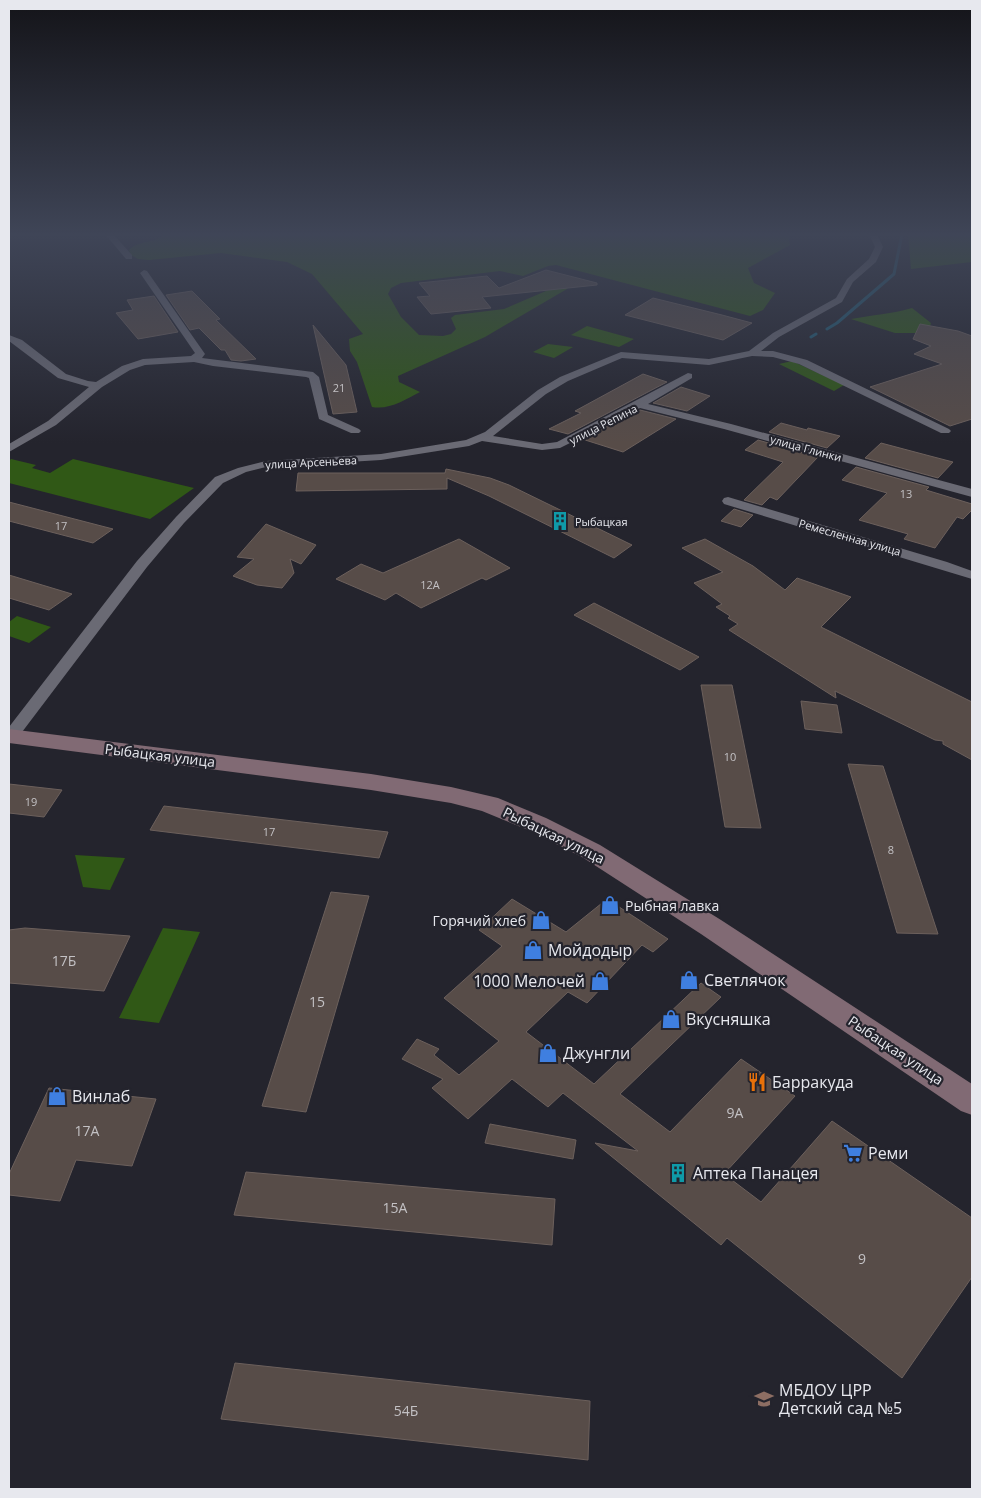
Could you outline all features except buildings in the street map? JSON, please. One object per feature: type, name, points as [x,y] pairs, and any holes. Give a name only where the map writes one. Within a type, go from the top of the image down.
[{"type":"main road","name":"Рыбацкая улица","points":[[9,736],[371,782],[451,795],[489,804],[537,824],[591,851],[710,927],[972,1101]]},
{"type":"street","points":[[165,304],[200,354],[194,359]]},
{"type":"street","points":[[752,353],[776,335],[832,304]]},
{"type":"street","points":[[9,338],[18,341],[57,373],[71,381],[98,385]]},
{"type":"street","points":[[752,353],[772,354],[803,362],[944,431]]},
{"type":"street","name":"улица Арсеньева","points":[[9,736],[142,564],[180,520],[219,480],[242,470],[259,466],[381,457],[449,447],[481,438],[489,434],[542,392],[578,372],[621,355],[709,362],[752,353]]},
{"type":"street","points":[[9,450],[52,423],[98,385],[126,368],[143,362],[158,360],[194,359],[213,364],[309,374],[314,377],[323,417],[355,431]]},
{"type":"street","name":"улица Репина","points":[[481,438],[542,447],[560,445],[638,405],[688,376]]},
{"type":"street","name":"улица Глинки","points":[[638,405],[727,426],[972,493]]},
{"type":"street","name":"Ремесленная улица","points":[[728,501],[909,554],[972,575]]},
{"type":"green space","points":[[337,304],[394,304],[401,317],[419,335],[443,336],[451,334],[456,329],[451,318],[455,315],[504,309],[516,304],[542,304],[485,337],[398,376],[399,382],[420,392],[397,404],[385,407],[372,407],[357,362],[350,351],[349,339],[363,334]]},
{"type":"green space","points":[[704,304],[767,304],[763,310],[750,316]]},
{"type":"green space","points":[[912,308],[931,323],[928,333],[895,333],[851,319],[889,313]]},
{"type":"green space","points":[[587,326],[634,339],[619,347],[571,335]]},
{"type":"green space","points":[[548,344],[573,347],[554,358],[533,352]]},
{"type":"green space","points":[[792,361],[844,385],[834,391],[779,364]]},
{"type":"green space","points":[[11,459],[36,465],[32,468],[50,473],[73,459],[194,488],[150,519],[9,483],[9,461]]},
{"type":"green space","points":[[17,616],[51,627],[29,643],[9,636],[9,622]]},
{"type":"green space","points":[[75,855],[125,858],[110,890],[83,887]]},
{"type":"green space","points":[[163,928],[200,932],[159,1023],[119,1018]]},
{"type":"waterway","points":[[827,329],[859,304]]},
{"type":"waterway","points":[[811,337],[816,334]]},
{"type":"place","name":"Рыбацкая","points":[[560,521]]},
{"type":"place","name":"Рыбная лавка","points":[[610,905]]},
{"type":"place","name":"Горячий хлеб","points":[[541,920]]},
{"type":"place","name":"Мойдодыр","points":[[533,950]]},
{"type":"place","name":"Светлячок","points":[[689,980]]},
{"type":"place","name":"1000 Мелочей","points":[[600,981]]},
{"type":"place","name":"Вкусняшка","points":[[671,1019]]},
{"type":"place","name":"Джунгли","points":[[548,1053]]},
{"type":"place","name":"Барракуда","points":[[757,1082]]},
{"type":"place","name":"Винлаб","points":[[57,1096]]},
{"type":"place","name":"Реми","points":[[853,1153]]},
{"type":"place","name":"Аптека Панацея","points":[[678,1173]]},
{"type":"place","name":"МБДОУ ЦРР Детский сад №5","points":[[764,1399]]}]
